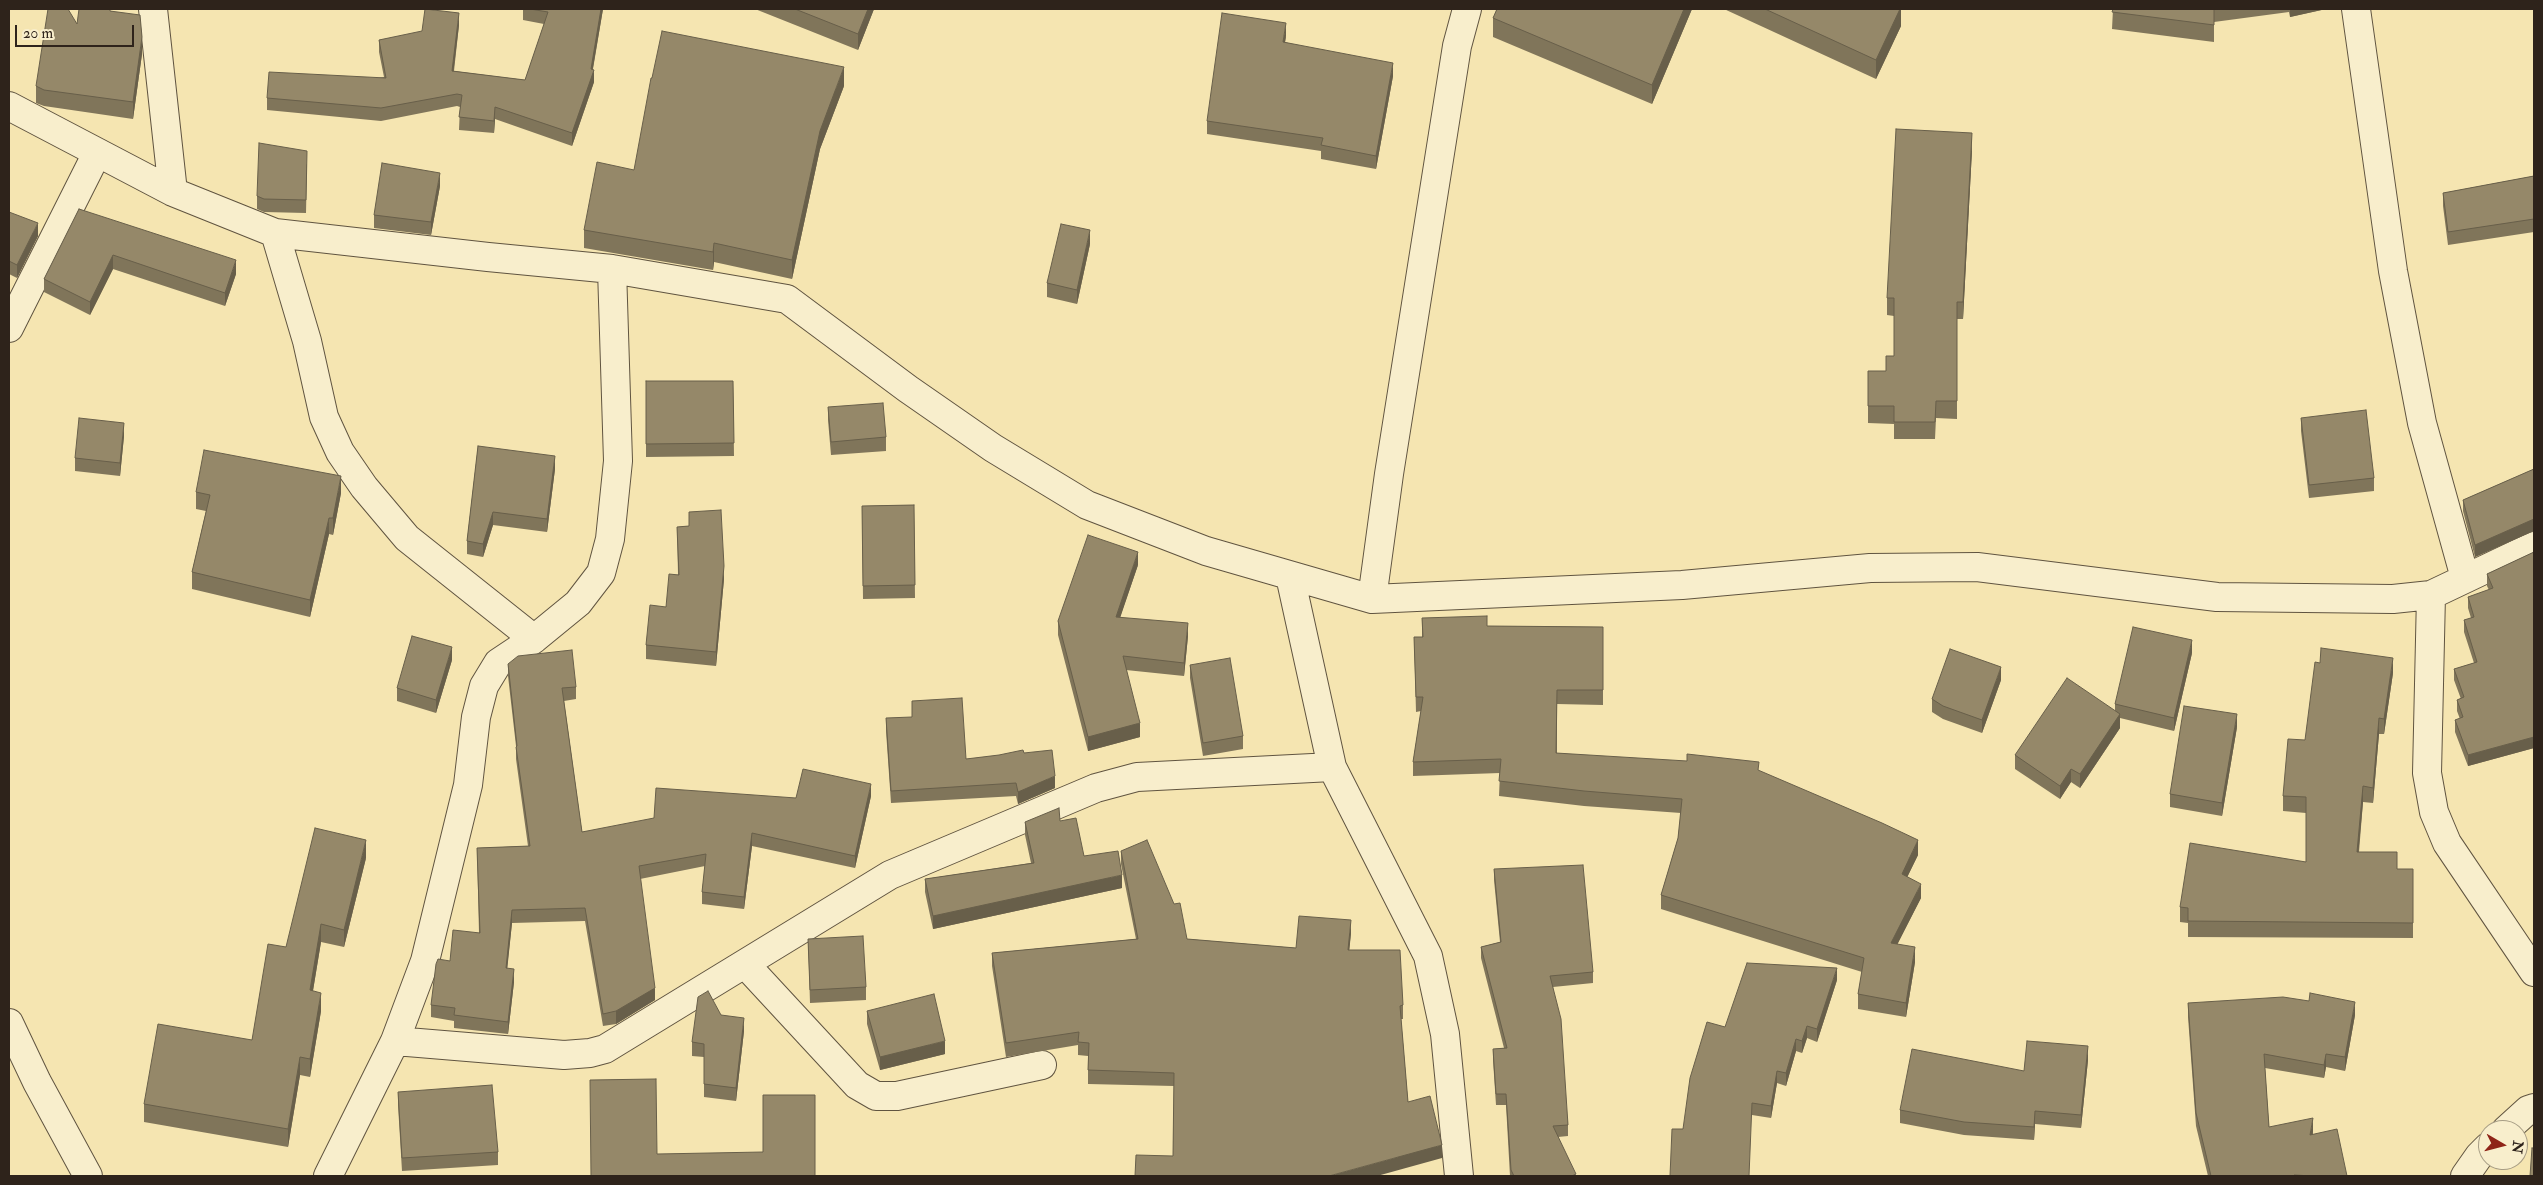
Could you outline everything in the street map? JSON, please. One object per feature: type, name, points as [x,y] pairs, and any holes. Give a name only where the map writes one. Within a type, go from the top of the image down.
[{"type":"street","points":[[153,9],[173,192]]},
{"type":"street","points":[[1372,599],[1389,474],[1457,46],[1467,9]]},
{"type":"street","points":[[2356,9],[2395,281],[2422,424],[2465,578]]},
{"type":"street","points":[[9,106],[173,192],[275,233],[612,269],[787,299],[908,389],[993,448],[1087,506],[1206,551],[1372,599],[1682,585],[1870,568],[1977,567],[2217,597],[2393,599],[2431,595],[2534,546]]},
{"type":"street","points":[[9,328],[97,153]]},
{"type":"street","points":[[275,233],[309,349],[324,417],[340,452],[364,487],[407,538],[534,639]]},
{"type":"street","points":[[328,1176],[395,1041],[425,961],[468,785],[476,717],[484,686],[498,663],[534,639],[578,602],[601,573],[610,539],[618,461],[612,269]]},
{"type":"street","points":[[1290,576],[1332,767],[1428,956],[1445,1034],[1459,1176]]},
{"type":"street","points":[[2431,595],[2427,773],[2434,812],[2447,843],[2534,972]]},
{"type":"street","points":[[395,1041],[564,1055],[590,1053],[605,1049],[622,1040],[651,1019],[890,875],[1096,788],[1137,777],[1332,767]]},
{"type":"street","points":[[745,964],[857,1085],[876,1096],[897,1096],[1042,1065]]},
{"type":"street","points":[[9,1024],[37,1082],[88,1176]]},
{"type":"street","points":[[2517,1120],[2528,1110],[2534,1108]]},
{"type":"street","points":[[2465,1176],[2478,1160]]},
{"type":"building","points":[[48,9],[68,9],[77,24],[79,9],[110,9],[110,11],[140,15],[142,37],[133,102],[44,90],[36,86]]},
{"type":"building","points":[[425,9],[459,13],[452,71],[525,80],[548,12],[530,9],[601,9],[591,69],[594,70],[572,133],[495,107],[494,121],[459,117],[462,95],[457,94],[381,108],[267,98],[269,72],[386,78],[379,40],[422,31]]},
{"type":"building","points":[[795,9],[868,9],[858,34]]},
{"type":"building","points":[[1497,9],[1684,9],[1652,85],[1493,18]]},
{"type":"building","points":[[1765,9],[1900,9],[1876,60]]},
{"type":"building","points":[[2113,9],[2214,9],[2214,25],[2112,12]]},
{"type":"building","points":[[1222,13],[1286,23],[1283,42],[1393,63],[1376,156],[1321,145],[1323,138],[1207,121]]},
{"type":"building","points":[[662,31],[844,67],[820,131],[792,260],[714,243],[713,252],[584,230],[597,162],[634,170],[651,78]]},
{"type":"building","points":[[1896,129],[1972,133],[1963,302],[1957,302],[1957,401],[1936,401],[1935,422],[1894,422],[1894,406],[1868,406],[1868,371],[1886,371],[1886,356],[1894,356],[1894,298],[1887,298]]},
{"type":"building","points":[[259,143],[307,151],[306,200],[264,199],[257,196]]},
{"type":"building","points":[[382,163],[440,173],[431,222],[374,215]]},
{"type":"building","points":[[2534,176],[2534,219],[2448,232],[2443,193]]},
{"type":"building","points":[[79,209],[236,260],[225,293],[113,255],[90,302],[44,279]]},
{"type":"building","points":[[9,212],[38,223],[17,265],[9,261]]},
{"type":"building","points":[[1061,224],[1090,230],[1077,290],[1047,283]]},
{"type":"building","points":[[646,381],[733,381],[734,443],[646,444]]},
{"type":"building","points":[[883,403],[886,437],[831,442],[828,407]]},
{"type":"building","points":[[2366,410],[2374,478],[2309,485],[2301,418]]},
{"type":"building","points":[[79,418],[124,423],[120,463],[75,458]]},
{"type":"building","points":[[478,446],[555,456],[547,519],[493,512],[483,544],[467,541]]},
{"type":"building","points":[[204,450],[341,476],[333,518],[329,518],[310,600],[192,572],[210,495],[196,492]]},
{"type":"building","points":[[2534,469],[2534,519],[2475,545],[2463,500]]},
{"type":"building","points":[[914,505],[915,585],[863,586],[862,506]]},
{"type":"building","points":[[721,510],[724,566],[716,652],[646,645],[650,605],[666,607],[669,574],[679,575],[677,527],[689,526],[689,512]]},
{"type":"building","points":[[1088,535],[1138,552],[1116,617],[1188,623],[1184,663],[1123,656],[1140,723],[1088,737],[1058,621]]},
{"type":"building","points":[[2534,552],[2534,737],[2468,755],[2455,720],[2463,717],[2457,700],[2464,697],[2454,669],[2477,662],[2464,620],[2474,617],[2468,597],[2493,588],[2487,574]]},
{"type":"building","points":[[1487,616],[1487,626],[1603,627],[1603,690],[1557,690],[1556,753],[1687,761],[1687,754],[1759,762],[1758,770],[1918,840],[1902,874],[1921,884],[1891,943],[1915,947],[1906,1003],[1858,994],[1864,958],[1661,895],[1678,838],[1682,799],[1584,791],[1499,781],[1501,759],[1413,762],[1423,697],[1416,697],[1414,637],[1423,637],[1422,618]]},
{"type":"building","points":[[2133,627],[2192,640],[2174,718],[2115,704]]},
{"type":"building","points":[[412,636],[452,647],[436,700],[397,688]]},
{"type":"building","points":[[2321,648],[2393,658],[2384,719],[2379,718],[2373,788],[2363,786],[2357,852],[2397,852],[2397,869],[2413,869],[2413,923],[2188,921],[2188,908],[2180,907],[2190,843],[2306,862],[2306,797],[2283,796],[2288,739],[2305,740],[2315,662],[2320,663]]},
{"type":"building","points":[[1950,649],[2001,667],[1982,720],[1943,706],[1932,699]]},
{"type":"building","points":[[572,650],[576,687],[562,688],[582,832],[654,818],[656,788],[796,798],[803,769],[871,784],[855,856],[752,833],[744,897],[702,892],[706,854],[639,866],[655,988],[616,1011],[603,1014],[585,908],[512,910],[506,968],[514,969],[508,1022],[454,1015],[455,1008],[431,1005],[436,964],[438,959],[450,961],[453,930],[480,933],[477,848],[530,846],[516,747],[508,664],[518,656]]},
{"type":"building","points":[[1230,658],[1243,736],[1203,743],[1190,665]]},
{"type":"building","points":[[2067,678],[2120,714],[2080,774],[2071,769],[2060,786],[2015,755]]},
{"type":"building","points":[[962,698],[966,759],[1023,750],[1024,753],[1052,750],[1055,776],[1018,792],[1016,783],[891,791],[886,718],[912,717],[912,701]]},
{"type":"building","points":[[2184,706],[2237,714],[2222,803],[2170,794]]},
{"type":"building","points":[[1059,808],[1060,821],[1076,818],[1084,856],[1118,851],[1122,875],[933,916],[925,879],[1034,863],[1025,822]]},
{"type":"building","points":[[315,828],[366,840],[344,930],[321,924],[310,990],[321,993],[310,1059],[300,1057],[288,1129],[144,1104],[158,1024],[252,1040],[268,944],[286,947]]},
{"type":"building","points":[[1147,840],[1174,904],[1180,903],[1187,939],[1296,948],[1299,916],[1351,920],[1348,950],[1400,950],[1403,1005],[1400,1006],[1408,1102],[1430,1096],[1442,1145],[1329,1176],[1135,1176],[1136,1155],[1173,1156],[1174,1073],[1088,1070],[1089,1043],[1078,1042],[1079,1032],[1006,1043],[992,953],[1138,939],[1121,851]]},
{"type":"building","points":[[1583,865],[1593,972],[1550,976],[1561,1019],[1568,1125],[1553,1126],[1576,1174],[1572,1176],[1514,1176],[1511,1170],[1506,1094],[1496,1094],[1493,1049],[1507,1048],[1481,947],[1501,942],[1494,869]]},
{"type":"building","points":[[863,936],[866,987],[810,990],[808,939]]},
{"type":"building","points":[[1747,963],[1837,968],[1817,1029],[1807,1026],[1802,1041],[1796,1039],[1786,1073],[1777,1071],[1771,1106],[1752,1103],[1749,1176],[1670,1176],[1672,1129],[1683,1129],[1690,1078],[1707,1022],[1725,1027]]},
{"type":"building","points":[[708,991],[721,1015],[744,1018],[736,1088],[704,1084],[704,1044],[692,1042],[698,997]]},
{"type":"building","points":[[2310,993],[2355,1002],[2345,1057],[2326,1054],[2324,1065],[2264,1054],[2269,1127],[2313,1118],[2310,1135],[2337,1129],[2347,1176],[2211,1176],[2196,1113],[2188,1003],[2283,997],[2309,1001]]},
{"type":"building","points":[[934,994],[945,1041],[880,1057],[867,1011]]},
{"type":"building","points":[[2027,1041],[2088,1046],[2081,1115],[2035,1111],[2034,1127],[1964,1122],[1900,1110],[1912,1049],[2024,1071]]},
{"type":"building","points":[[656,1079],[657,1154],[763,1152],[763,1095],[815,1095],[815,1176],[591,1176],[590,1080]]},
{"type":"building","points":[[492,1085],[498,1152],[402,1158],[398,1092]]},
{"type":"building","points":[[2532,1148],[2534,1148],[2534,1176],[2530,1176]]}]
